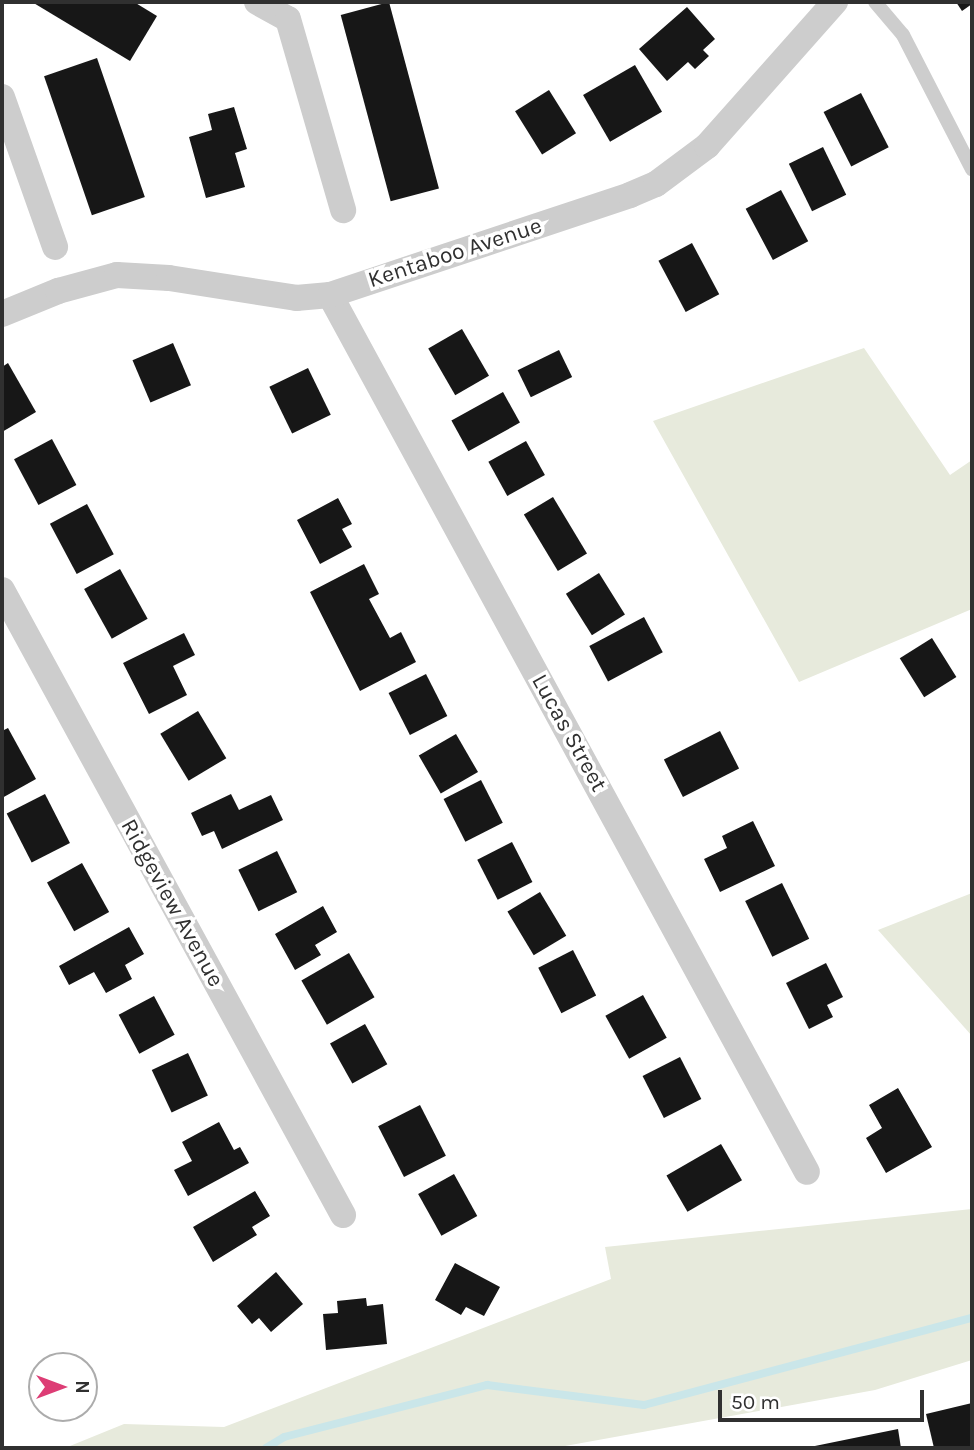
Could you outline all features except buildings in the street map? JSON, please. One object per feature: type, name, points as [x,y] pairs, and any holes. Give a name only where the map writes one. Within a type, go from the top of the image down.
[{"type":"street","points":[[257,2],[288,19],[343,210]]},
{"type":"street","name":"Kentaboo Avenue","points":[[2,314],[58,291],[117,275],[169,278],[286,297],[330,295],[656,184],[707,146],[734,119],[835,2]]},
{"type":"street","points":[[2,97],[55,247]]},
{"type":"street","name":"Lucas Street","points":[[330,295],[807,1172]]},
{"type":"street","name":"Ridgeview Avenue","points":[[2,590],[343,1215]]},
{"type":"lane","points":[[875,2],[904,35],[972,169]]},
{"type":"shaded area","points":[[864,348],[950,475],[972,460],[972,609],[799,682],[653,421]]},
{"type":"shaded area","points":[[972,893],[972,1036],[878,930]]},
{"type":"shaded area","points":[[972,1209],[972,1360],[875,1390],[554,1448],[65,1448],[124,1424],[224,1427],[611,1279],[605,1247]]},
{"type":"waterway","points":[[266,1448],[284,1437],[487,1385],[644,1405],[972,1318]]}]
